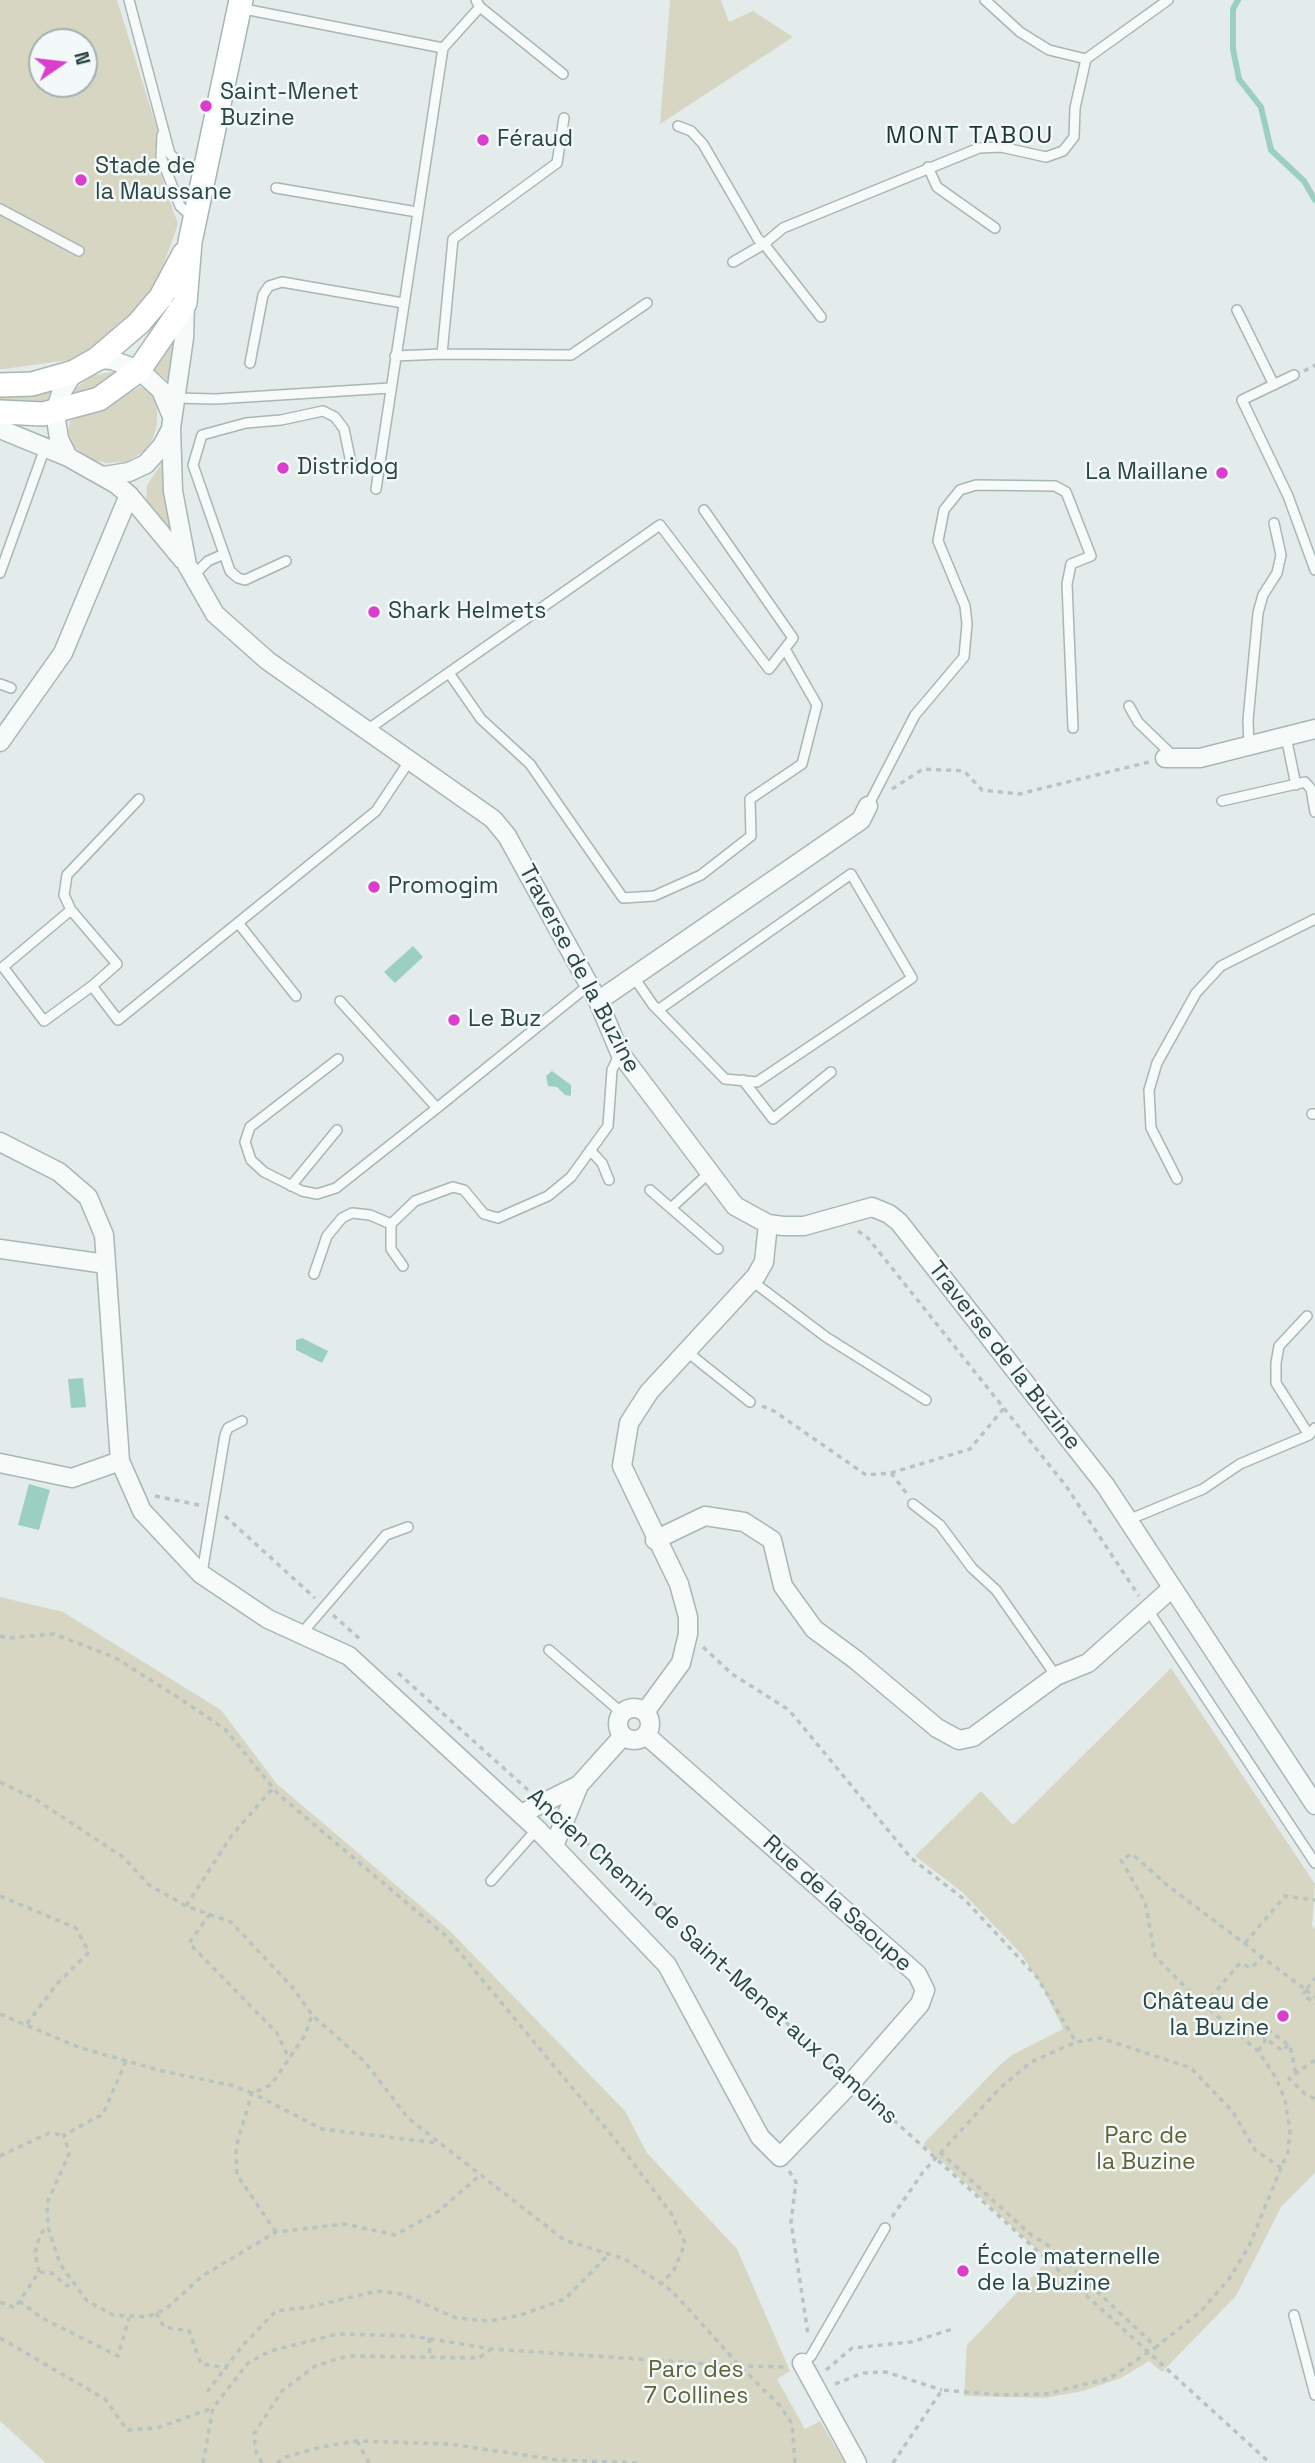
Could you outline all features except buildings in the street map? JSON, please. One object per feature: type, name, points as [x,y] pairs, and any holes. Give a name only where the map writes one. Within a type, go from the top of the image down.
[{"type":"main road","points":[[0,412],[55,412],[99,399],[139,370],[185,303],[193,231],[240,4]]},
{"type":"main road","points":[[0,385],[32,384],[74,372],[97,359],[139,323],[161,297],[193,231]]},
{"type":"street","name":"Traverse de la Buzine","points":[[185,303],[172,423],[175,514],[190,571],[215,614],[268,661],[493,819],[507,836],[594,993],[620,1053],[735,1206],[768,1224],[803,1226],[872,1207],[889,1214],[899,1222],[1105,1485],[1315,1805]]},
{"type":"street","points":[[97,359],[112,360],[139,370],[161,390],[172,423],[162,446],[146,464],[128,472],[104,476]]},
{"type":"street","points":[[68,457],[59,439],[55,412],[61,393],[74,372]]},
{"type":"street","points":[[0,429],[68,457],[104,476],[129,495],[190,571]]},
{"type":"street","points":[[0,742],[63,653],[129,495]]},
{"type":"street","points":[[1169,757],[1200,758],[1315,729]]},
{"type":"street","points":[[594,993],[633,976],[852,827],[861,820],[868,806]]},
{"type":"street","points":[[0,1142],[59,1172],[88,1197],[104,1235],[120,1461],[142,1511],[160,1534],[201,1574],[268,1619],[349,1656],[554,1846],[667,1965],[760,2137],[780,2157]]},
{"type":"street","points":[[645,1712],[681,1663],[688,1634],[688,1617],[679,1584],[655,1540],[622,1466],[629,1423],[649,1392],[752,1281],[764,1262],[768,1224]]},
{"type":"street","points":[[0,1249],[107,1264]]},
{"type":"street","points":[[0,1463],[72,1478],[120,1461]]},
{"type":"street","points":[[655,1540],[705,1516],[744,1522],[772,1540],[783,1586],[814,1629],[856,1660],[937,1728],[958,1740],[973,1737],[1056,1676],[1088,1663],[1172,1588]]},
{"type":"street","points":[[638,1708],[645,1712],[650,1727],[646,1735],[639,1740],[623,1736],[619,1729],[622,1713],[638,1708]]},
{"type":"street","name":"Rue de la Saoupe","points":[[646,1735],[917,1974],[925,1990],[920,2004],[852,2082],[780,2157]]},
{"type":"street","points":[[554,1846],[579,1785],[623,1736]]},
{"type":"street","points":[[521,1814],[579,1785]]},
{"type":"street","points":[[807,2359],[857,2463]]},
{"type":"lane","points":[[130,0],[170,154],[181,164],[206,170]]},
{"type":"lane","points":[[985,0],[1020,32],[1049,50],[1086,59]]},
{"type":"lane","points":[[733,262],[764,244],[783,228],[979,148],[1001,147],[1046,157],[1063,150],[1074,137],[1075,108],[1086,59],[1161,2]]},
{"type":"lane","points":[[376,489],[394,356],[443,48],[478,3],[563,74]]},
{"type":"lane","points":[[240,4],[443,48]]},
{"type":"lane","points":[[442,354],[453,239],[557,163],[564,118]]},
{"type":"lane","points":[[163,122],[160,157],[193,231]]},
{"type":"lane","points":[[678,126],[691,131],[703,144],[758,239],[821,317]]},
{"type":"lane","points":[[928,167],[937,187],[995,228]]},
{"type":"lane","points":[[276,188],[417,212]]},
{"type":"lane","points":[[0,209],[79,251]]},
{"type":"lane","points":[[250,363],[262,295],[269,286],[282,282],[403,303]]},
{"type":"lane","points":[[394,356],[571,355],[647,303]]},
{"type":"lane","points":[[1237,310],[1274,385]]},
{"type":"lane","points":[[1294,375],[1242,400],[1289,496],[1315,570]]},
{"type":"lane","points":[[176,398],[216,399],[390,388]]},
{"type":"lane","points":[[286,561],[245,580],[238,579],[230,571],[193,465],[202,435],[246,423],[281,420],[323,411],[335,417],[344,429],[351,463]]},
{"type":"lane","points":[[0,573],[45,448]]},
{"type":"lane","points":[[868,806],[915,715],[964,657],[967,624],[965,606],[937,541],[944,510],[960,490],[976,485],[1055,486],[1066,492],[1091,556],[1071,564],[1067,584],[1073,728]]},
{"type":"lane","points":[[367,730],[660,525],[769,669],[793,638],[704,510]]},
{"type":"lane","points":[[1249,747],[1248,720],[1258,613],[1264,595],[1277,573],[1281,555],[1274,523]]},
{"type":"lane","points":[[190,571],[224,554]]},
{"type":"lane","points":[[449,673],[481,719],[530,764],[623,898],[654,896],[701,875],[751,836],[750,799],[802,764],[817,705],[785,649]]},
{"type":"lane","points":[[0,684],[11,688]]},
{"type":"lane","points":[[1129,706],[1138,722],[1169,757]]},
{"type":"lane","points":[[1286,737],[1296,785]]},
{"type":"lane","points":[[92,986],[118,1020],[376,811],[410,760]]},
{"type":"lane","points":[[1223,801],[1305,782],[1311,789],[1315,812]]},
{"type":"lane","points":[[71,911],[3,967],[44,1021],[117,964],[71,911],[64,895],[67,875],[139,799]]},
{"type":"lane","points":[[633,976],[658,1010],[725,1079],[757,1082],[912,978],[851,874],[658,1010]]},
{"type":"lane","points":[[1177,1179],[1151,1128],[1149,1090],[1157,1063],[1196,993],[1221,965],[1315,919]]},
{"type":"lane","points":[[239,924],[296,996]]},
{"type":"lane","points":[[338,1059],[250,1127],[245,1142],[251,1160],[264,1172],[291,1186],[317,1194],[336,1188],[437,1108],[594,993]]},
{"type":"lane","points":[[340,1000],[437,1108]]},
{"type":"lane","points":[[403,1266],[391,1250],[391,1224],[415,1201],[453,1187],[464,1190],[484,1214],[498,1218],[548,1196],[571,1177],[608,1126],[612,1070],[620,1053]]},
{"type":"lane","points":[[743,1080],[773,1119],[831,1072]]},
{"type":"lane","points":[[291,1186],[337,1130]]},
{"type":"lane","points":[[590,1150],[603,1163],[609,1180]]},
{"type":"lane","points":[[671,1208],[709,1173]]},
{"type":"lane","points":[[650,1190],[718,1249]]},
{"type":"lane","points":[[314,1274],[327,1236],[342,1218],[352,1213],[370,1215],[391,1224]]},
{"type":"lane","points":[[752,1281],[826,1338],[926,1400]]},
{"type":"lane","points":[[1128,1520],[1203,1489],[1240,1464],[1312,1432],[1276,1383],[1279,1346],[1307,1316]]},
{"type":"lane","points":[[686,1351],[750,1402]]},
{"type":"lane","points":[[201,1574],[225,1435],[228,1429],[242,1421]]},
{"type":"lane","points":[[913,1504],[940,1525],[972,1569],[996,1590],[1056,1676]]},
{"type":"lane","points":[[302,1633],[386,1535],[408,1527]]},
{"type":"lane","points":[[1148,1610],[1315,1863]]},
{"type":"lane","points":[[549,1650],[622,1713]]},
{"type":"lane","points":[[491,1881],[537,1829]]},
{"type":"lane","points":[[807,2359],[885,2228]]},
{"type":"lane","points":[[1294,2315],[1315,2395]]},
{"type":"path","points":[[868,806],[923,769],[964,771],[982,790],[1019,794],[1169,757]]},
{"type":"path","points":[[836,1216],[868,1238],[1066,1486],[1148,1610]]},
{"type":"path","points":[[774,1411],[866,1475],[891,1473],[970,1449],[1004,1408]]},
{"type":"path","points":[[891,1473],[913,1504]]},
{"type":"path","points":[[132,1491],[212,1510],[229,1518],[366,1644]]},
{"type":"path","points":[[0,1636],[8,1638],[54,1634],[114,1657],[225,1729],[273,1788],[446,1936],[614,2138],[671,2213],[685,2243],[674,2270],[661,2284]]},
{"type":"path","points":[[701,1644],[732,1674],[789,1710],[911,1858],[965,1900],[1038,1977],[1076,2042]]},
{"type":"path","name":"Ancien Chemin de Saint-Menet aux Camoins","points":[[397,1672],[542,1802]]},
{"type":"path","points":[[0,1782],[36,1799],[123,1857],[149,1885],[186,1906],[231,1922],[293,1987],[312,2015],[365,2062],[408,2118],[564,2240],[625,2259],[672,2291],[780,2406],[792,2424],[795,2463]]},
{"type":"path","points":[[186,1906],[232,1835],[273,1788]]},
{"type":"path","name":"Ancien Chemin de Saint-Menet aux Camoins","points":[[563,1822],[1270,2463]]},
{"type":"path","points":[[831,2383],[836,2384],[863,2373],[886,2372],[942,2390],[1002,2395],[1046,2394],[1110,2378],[1147,2354],[1200,2312],[1229,2279],[1250,2246],[1288,2152],[1290,2131],[1285,2100],[1258,2051],[1204,2006],[1155,1956],[1145,1902],[1121,1860],[1132,1854],[1167,1885],[1306,1990],[1314,2001]]},
{"type":"path","points":[[0,1896],[76,1928],[89,1952],[56,1985],[26,2025]]},
{"type":"path","points":[[1245,1943],[1285,1896],[1315,1900]]},
{"type":"path","points":[[210,1914],[189,1942],[277,2033],[289,2059]]},
{"type":"path","points":[[1204,2006],[1240,1963],[1251,1968],[1263,1956]]},
{"type":"path","points":[[1306,1990],[1315,1978]]},
{"type":"path","points":[[0,2014],[78,2047],[230,2085],[252,2093],[322,2129],[439,2143]]},
{"type":"path","points":[[252,2093],[271,2085],[305,2035],[312,2015]]},
{"type":"path","points":[[1289,2045],[1283,2051],[1251,2028],[1256,2021],[1289,2045],[1296,2074]]},
{"type":"path","points":[[885,2228],[940,2152],[999,2089],[1031,2062],[1076,2042],[1101,2038],[1191,2068],[1233,2112],[1255,2150],[1281,2168]]},
{"type":"path","points":[[1258,2051],[1266,2039]]},
{"type":"path","points":[[0,2156],[49,2133],[64,2135],[103,2114],[126,2060]]},
{"type":"path","points":[[1315,2060],[1289,2078],[1305,2094],[1315,2099]]},
{"type":"path","points":[[252,2093],[236,2147],[237,2175],[276,2232]]},
{"type":"path","points":[[64,2135],[69,2154],[47,2203],[48,2227],[60,2264],[87,2301],[113,2315],[130,2318],[156,2314],[166,2309],[202,2276],[276,2232],[345,2224],[396,2235],[439,2211],[480,2176]]},
{"type":"path","points":[[940,2152],[1030,2234],[1049,2246],[1156,2347]]},
{"type":"path","points":[[780,2157],[796,2182],[791,2222],[807,2359],[824,2372],[852,2348],[911,2342],[953,2329]]},
{"type":"path","points":[[0,2302],[15,2308],[38,2272],[35,2252],[40,2234],[48,2227]]},
{"type":"path","points":[[207,2392],[243,2345],[276,2311],[310,2307],[377,2291],[402,2294],[456,2318],[489,2321],[520,2315],[565,2299],[609,2254]]},
{"type":"path","points":[[38,2272],[51,2273],[67,2286],[73,2282]]},
{"type":"path","points":[[19,2301],[42,2318],[118,2356],[130,2318]]},
{"type":"path","points":[[156,2314],[164,2327],[189,2331],[201,2364],[228,2368]]},
{"type":"path","points":[[202,2463],[213,2408],[248,2362],[270,2351],[338,2334],[429,2338],[492,2349],[740,2366],[780,2368],[807,2359]]},
{"type":"path","points":[[0,2338],[105,2399],[127,2430],[157,2428],[213,2408]]},
{"type":"path","points":[[429,2338],[430,2357]]},
{"type":"path","points":[[262,2463],[256,2452],[254,2434],[282,2391],[314,2366],[347,2356],[479,2358],[492,2349]]},
{"type":"path","points":[[893,2463],[942,2390]]},
{"type":"path","points":[[277,2463],[286,2457],[321,2447],[357,2441],[449,2444],[558,2460],[642,2463]]},
{"type":"path","points":[[357,2441],[369,2463]]},
{"type":"green space","name":"Stade de la Maussane","points":[[0,0],[117,0],[157,129],[155,158],[178,224],[159,278],[135,313],[105,342],[76,359],[0,369]]},
{"type":"green space","points":[[670,0],[721,0],[729,22],[753,11],[793,37],[660,124]]},
{"type":"green space","points":[[176,333],[180,336],[170,382],[154,371],[152,366]]},
{"type":"green space","points":[[121,372],[95,391],[69,399],[75,389],[91,376]]},
{"type":"green space","points":[[140,387],[149,389],[157,404],[157,425],[152,441],[143,452],[126,462],[107,463],[92,460],[74,447],[68,431],[70,421],[96,411]]},
{"type":"green space","points":[[50,392],[47,403],[0,401],[0,396]]},
{"type":"green space","points":[[164,460],[165,500],[172,532],[168,532],[146,499],[147,485]]},
{"type":"green space","name":"Parc des 7 Collines","points":[[0,1597],[63,1612],[221,1710],[277,1784],[450,1931],[625,2111],[647,2153],[737,2249],[790,2371],[777,2379],[805,2429],[820,2421],[845,2463],[46,2463],[0,2421]]},
{"type":"green space","name":"Parc de la Buzine","points":[[1171,1668],[1315,1884],[1312,1926],[1315,1929],[1315,2173],[1281,2207],[1236,2296],[1162,2372],[1149,2361],[1121,2378],[1083,2391],[1045,2398],[964,2396],[967,2345],[1048,2260],[923,2144],[1012,2055],[1063,2029],[1044,1990],[1022,1955],[962,1892],[915,1856],[981,1791],[1013,1825]]},
{"type":"shaded area","points":[[413,946],[423,957],[395,983],[384,972]]},
{"type":"shaded area","points":[[552,1071],[571,1085],[571,1096],[565,1095],[557,1087],[548,1086],[546,1076]]},
{"type":"shaded area","points":[[302,1338],[328,1351],[322,1363],[296,1350],[296,1340]]},
{"type":"shaded area","points":[[83,1378],[86,1407],[71,1408],[68,1379]]},
{"type":"shaded area","points":[[29,1484],[50,1490],[39,1530],[18,1525]]},
{"type":"waterway","points":[[1238,0],[1233,9],[1233,49],[1239,79],[1261,107],[1271,150],[1304,181],[1315,200]]},
{"type":"place","name":"Saint-Menet Buzine","points":[[206,106]]},
{"type":"place","name":"Féraud","points":[[483,140]]},
{"type":"place","name":"Stade de la Maussane","points":[[81,180]]},
{"type":"place","name":"Distridog","points":[[283,468]]},
{"type":"place","name":"La Maillane","points":[[1222,473]]},
{"type":"place","name":"Shark Helmets","points":[[374,612]]},
{"type":"place","name":"Promogim","points":[[374,887]]},
{"type":"place","name":"Le Buz","points":[[454,1020]]},
{"type":"place","name":"Château de la Buzine","points":[[1283,2016]]},
{"type":"place","name":"École maternelle de la Buzine","points":[[963,2271]]},
{"type":"district","name":"MONT TABOU","points":[[970,136]]}]
